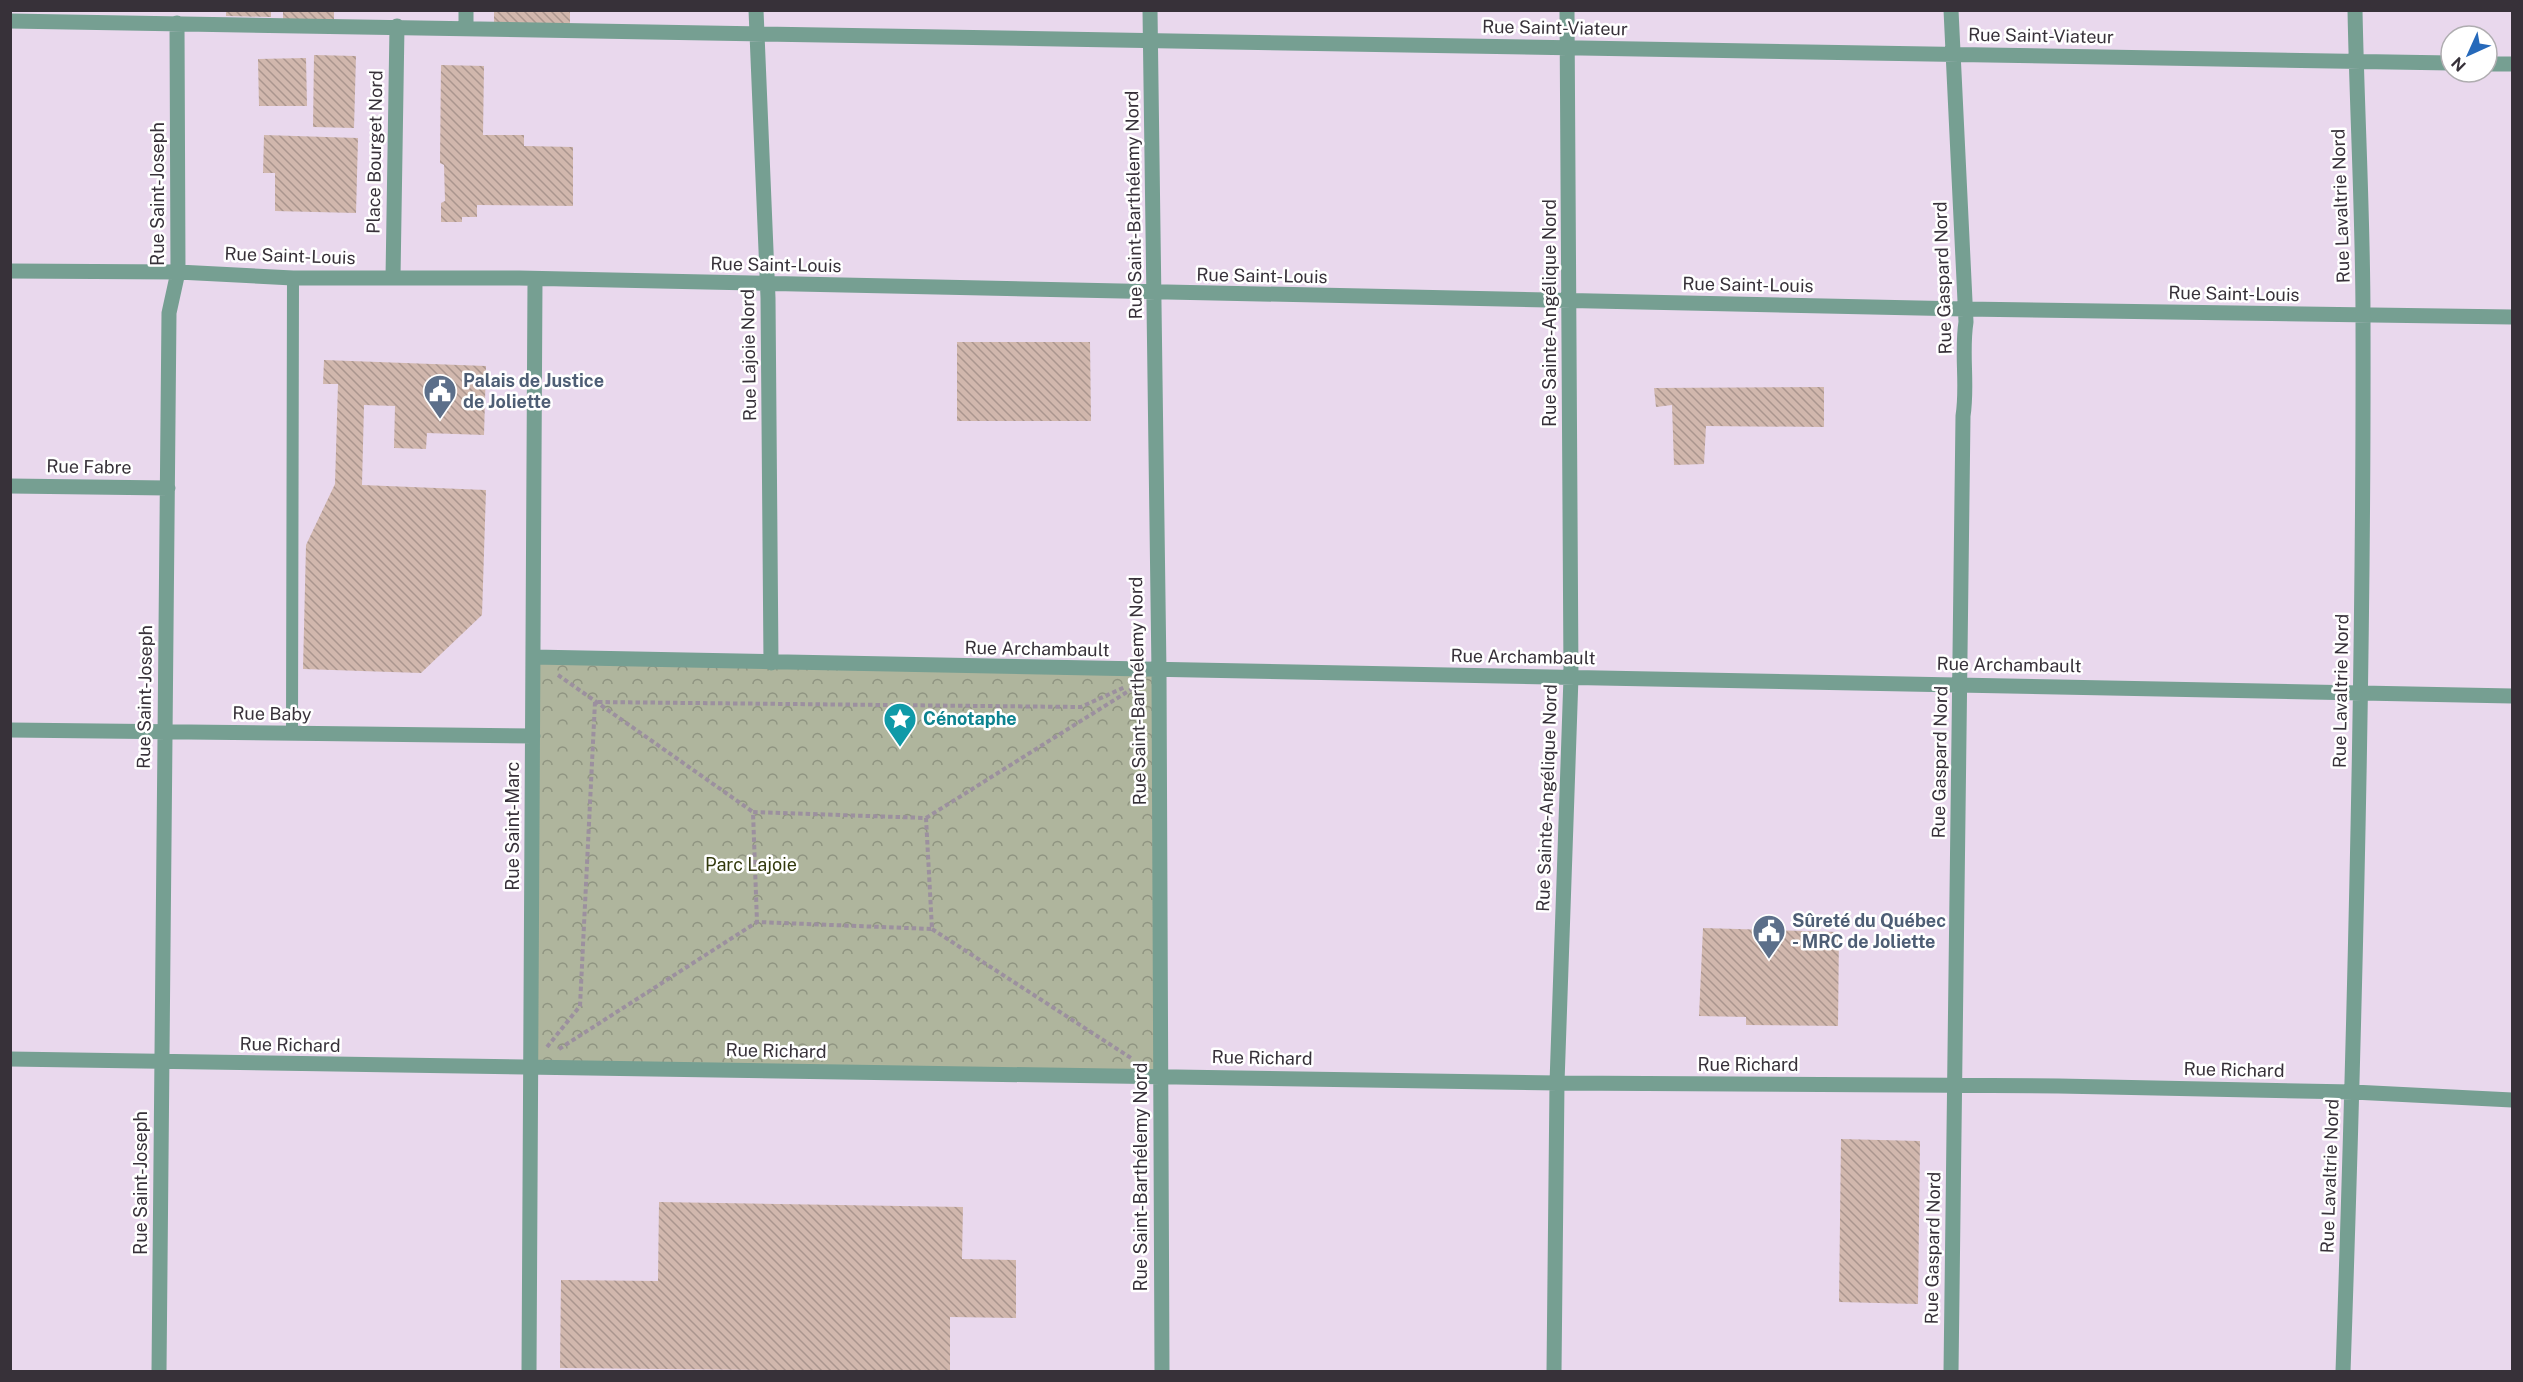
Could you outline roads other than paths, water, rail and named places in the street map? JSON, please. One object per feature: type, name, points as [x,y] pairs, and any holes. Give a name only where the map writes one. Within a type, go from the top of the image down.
[{"type":"street","points":[[466,10],[466,28]]},
{"type":"street","name":"Rue Lajoie Nord","points":[[756,10],[767,285],[771,663]]},
{"type":"street","name":"Rue Saint-Barthélemy Nord","points":[[1150,10],[1155,293],[1156,615],[1159,672],[1162,1371]]},
{"type":"street","name":"Rue Sainte-Angélique Nord","points":[[1554,1371],[1557,1083],[1570,677],[1569,47],[1567,10]]},
{"type":"street","name":"Rue Gaspard Nord","points":[[1951,10],[1965,309],[1951,1371]]},
{"type":"street","name":"Rue Lavaltrie Nord","points":[[2343,1371],[2361,692],[2363,315],[2355,10]]},
{"type":"street","name":"Rue Saint-Viateur","points":[[10,21],[177,23],[367,18],[397,26],[466,28],[2439,63]]},
{"type":"street","name":"Rue Saint-Joseph","points":[[159,1371],[168,313],[178,272],[177,23]]},
{"type":"street","name":"Place Bourget Nord","points":[[393,278],[397,26]]},
{"type":"street","name":"Rue Saint-Louis","points":[[10,271],[178,272],[293,278],[535,280],[1965,309],[2512,317]]},
{"type":"street","name":"Rue Saint-Marc","points":[[529,1371],[535,280]]},
{"type":"street","name":"Rue Fabre","points":[[10,486],[168,488]]},
{"type":"street","name":"Rue Archambault","points":[[533,657],[1159,672],[1570,677],[2512,696]]},
{"type":"street","name":"Rue Baby","points":[[10,730],[532,736]]},
{"type":"street","name":"Rue Richard","points":[[10,1059],[1557,1083],[2059,1086],[2352,1092],[2512,1100]]},
{"type":"lane","points":[[292,734],[293,278]]},
{"type":"place","name":"Palais de Justice de Joliette","points":[[440,420]]},
{"type":"place","name":"Cénotaphe","points":[[900,748]]},
{"type":"place","name":"Sûreté du Québec - MRC de Joliette","points":[[1769,960]]},
{"type":"park label","name":"Parc Lajoie","points":[[751,865]]}]
